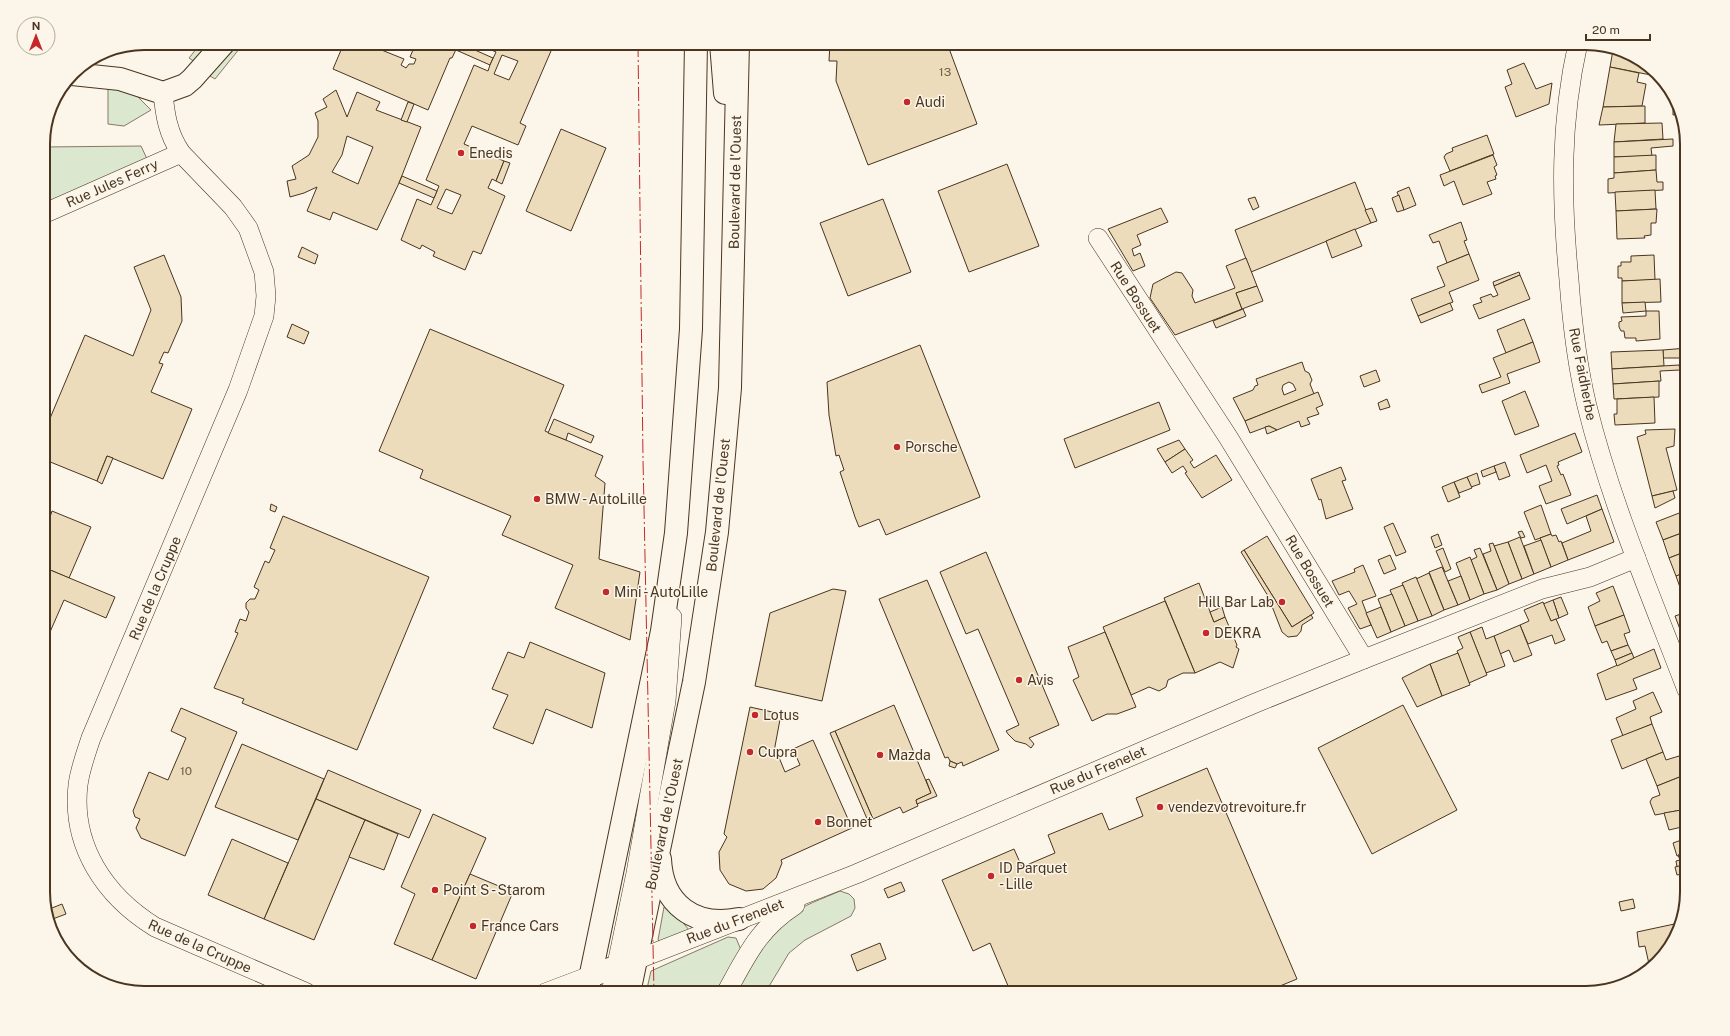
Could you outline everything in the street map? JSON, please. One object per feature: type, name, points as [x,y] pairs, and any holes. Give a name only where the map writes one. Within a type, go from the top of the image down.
[{"type":"main road","points":[[83,72],[120,79],[163,93],[185,85],[218,50]]},
{"type":"main road","name":"Boulevard de l'Ouest","points":[[588,985],[662,631],[676,533],[691,329],[696,50]]},
{"type":"main road","points":[[722,50],[734,208]]},
{"type":"main road","name":"Boulevard de l'Ouest","points":[[630,986],[694,682],[717,532],[730,388],[738,50]]},
{"type":"main road","points":[[660,848],[664,882],[667,890],[681,907],[688,913],[706,921],[725,922],[739,919]]},
{"type":"main road","points":[[588,985],[615,967],[636,960]]},
{"type":"street","name":"Rue Faidherbe","points":[[1577,50],[1566,110],[1562,174],[1570,298],[1575,341],[1587,405],[1604,468],[1636,558],[1680,672]]},
{"type":"street","name":"Rue de la Cruppe","points":[[163,93],[167,125],[174,144],[233,207],[248,228],[264,272],[266,296],[264,316],[238,390],[91,738],[78,784],[77,811],[84,842],[96,869],[112,893],[135,914],[155,927],[291,986]]},
{"type":"street","name":"Rue Jules Ferry","points":[[50,211],[181,153]]},
{"type":"street","name":"Rue Bossuet","points":[[1098,238],[1228,437],[1364,659]]},
{"type":"street","name":"Boulevard de l'Ouest","points":[[612,986],[636,873],[666,701],[670,667],[676,533]]},
{"type":"street","points":[[1364,659],[1542,588],[1590,577],[1636,558]]},
{"type":"street","name":"Rue du Frenelet","points":[[636,960],[833,883],[1253,704],[1364,659]]},
{"type":"street","name":"Rue du Frenelet","points":[[730,986],[757,939],[771,922],[796,904],[833,883]]},
{"type":"green space","points":[[195,50],[204,50],[195,62],[189,58]]},
{"type":"green space","points":[[231,50],[238,50],[215,79],[210,76]]},
{"type":"green space","points":[[108,85],[137,96],[151,110],[124,126],[108,124]]},
{"type":"green space","points":[[141,146],[148,161],[50,205],[50,147]]},
{"type":"green space","points":[[840,891],[849,894],[854,899],[855,908],[851,916],[805,940],[789,953],[769,986],[739,986],[764,942],[771,933],[787,917],[813,902]]},
{"type":"green space","points":[[668,904],[689,930],[662,944],[658,940],[664,907]]},
{"type":"green space","points":[[728,937],[736,938],[741,950],[721,986],[648,986],[651,971]]},
{"type":"building","points":[[341,50],[382,50],[404,59],[401,65],[406,68],[409,64],[414,64],[416,59],[410,57],[413,50],[456,50],[452,58],[450,58],[428,110],[333,69]]},
{"type":"building","points":[[456,50],[475,50],[493,58],[490,65]]},
{"type":"building","name":"Enedis","points":[[491,50],[551,50],[520,123],[526,126],[518,145],[472,126],[464,144],[504,161],[496,181],[492,179],[488,188],[505,196],[481,254],[473,251],[465,270],[433,256],[435,252],[422,245],[420,249],[401,240],[417,199],[431,205],[434,198],[439,186],[426,180],[474,65],[488,71],[496,52]],"holes":[[[502,55],[518,61],[509,80],[494,74]],[[446,189],[461,195],[452,214],[437,208]]]},
{"type":"building","name":"Audi","points":[[830,50],[950,50],[977,124],[868,165],[836,81],[837,61],[829,61]]},
{"type":"building","points":[[1612,54],[1633,63],[1650,75],[1610,67]]},
{"type":"building","points":[[1524,63],[1536,89],[1552,83],[1549,104],[1516,117],[1505,87],[1512,84],[1507,70]]},
{"type":"building","points":[[1610,67],[1639,73],[1637,82],[1646,84],[1642,106],[1603,107]]},
{"type":"building","points":[[336,90],[347,117],[357,92],[380,102],[376,110],[421,127],[399,183],[377,230],[333,212],[330,220],[307,211],[317,187],[290,197],[287,181],[296,179],[292,166],[309,155],[318,137],[318,121],[315,113],[327,107],[323,99]],"holes":[[[347,136],[373,147],[358,184],[332,172],[342,155]]]},
{"type":"building","points":[[408,102],[414,104],[407,122],[401,120]]},
{"type":"building","points":[[1645,106],[1645,123],[1599,125],[1603,107]]},
{"type":"building","points":[[1662,123],[1663,139],[1614,142],[1616,124]]},
{"type":"building","points":[[561,129],[606,148],[571,231],[526,211]]},
{"type":"building","points":[[1487,135],[1494,154],[1450,171],[1444,157],[1446,154],[1453,151],[1452,148]]},
{"type":"building","points":[[1673,139],[1673,146],[1651,148],[1652,156],[1614,157],[1614,142]]},
{"type":"building","points":[[1493,155],[1497,165],[1494,167],[1497,175],[1495,176],[1496,179],[1487,182],[1492,194],[1463,205],[1454,181],[1444,186],[1440,175]]},
{"type":"building","points":[[1656,155],[1656,170],[1614,173],[1614,157]]},
{"type":"building","points":[[504,161],[510,163],[502,184],[496,181]]},
{"type":"building","points":[[1007,164],[1039,246],[969,272],[938,191]]},
{"type":"building","points":[[1656,170],[1657,182],[1663,182],[1663,190],[1608,193],[1608,179],[1614,178],[1614,173]]},
{"type":"building","points":[[402,176],[437,191],[434,198],[399,183]]},
{"type":"building","points":[[1355,182],[1371,223],[1251,272],[1235,230]]},
{"type":"building","points":[[1409,187],[1416,205],[1404,210],[1397,192]]},
{"type":"building","points":[[1655,190],[1656,209],[1616,211],[1615,192]]},
{"type":"building","points":[[1399,195],[1404,210],[1397,212],[1392,198]]},
{"type":"building","points":[[1255,197],[1259,207],[1253,210],[1248,199]]},
{"type":"building","points":[[883,199],[911,272],[848,296],[820,223]]},
{"type":"building","points":[[1161,208],[1168,222],[1137,235],[1141,245],[1132,249],[1134,256],[1140,253],[1145,266],[1133,271],[1108,229]]},
{"type":"building","points":[[1372,208],[1377,221],[1371,223],[1365,210]]},
{"type":"building","points":[[1657,209],[1656,223],[1651,223],[1651,235],[1644,236],[1645,238],[1617,239],[1616,211]]},
{"type":"building","points":[[1461,222],[1467,240],[1464,241],[1469,254],[1447,263],[1439,241],[1433,243],[1429,235]]},
{"type":"building","points":[[1355,229],[1362,246],[1332,258],[1326,241]]},
{"type":"building","points":[[302,247],[318,255],[315,264],[298,257]]},
{"type":"building","points":[[1469,254],[1479,280],[1449,292],[1453,302],[1418,316],[1411,299],[1445,286],[1437,267]]},
{"type":"building","points":[[164,255],[181,297],[182,321],[168,353],[164,352],[159,363],[163,364],[151,392],[192,409],[163,479],[107,456],[97,481],[50,462],[50,418],[85,335],[133,356],[151,310],[134,267]]},
{"type":"building","points":[[1654,255],[1655,280],[1622,281],[1622,278],[1618,278],[1618,266],[1621,266],[1621,262],[1631,262],[1631,256]]},
{"type":"building","points":[[1246,258],[1257,286],[1236,293],[1242,309],[1175,335],[1150,298],[1153,284],[1176,272],[1182,273],[1193,290],[1192,296],[1195,303],[1235,288],[1226,266]]},
{"type":"building","points":[[1519,272],[1520,275],[1494,286],[1493,282]]},
{"type":"building","points":[[1520,275],[1530,299],[1479,319],[1473,305],[1482,302],[1480,298],[1491,294],[1493,297],[1498,295],[1494,286]]},
{"type":"building","points":[[1660,279],[1661,302],[1622,303],[1622,281]]},
{"type":"building","points":[[1257,286],[1263,301],[1242,309],[1236,293]]},
{"type":"building","points":[[1645,302],[1646,311],[1623,313],[1622,303]]},
{"type":"building","points":[[1450,303],[1453,310],[1421,323],[1418,316]]},
{"type":"building","points":[[1243,309],[1246,316],[1216,328],[1213,321]]},
{"type":"building","points":[[1646,311],[1659,311],[1660,339],[1636,341],[1636,338],[1625,338],[1624,331],[1621,331],[1619,327],[1619,322],[1622,321],[1621,317],[1646,316]]},
{"type":"building","points":[[1524,319],[1533,342],[1506,353],[1497,330]]},
{"type":"building","points":[[292,324],[309,332],[304,344],[287,337]]},
{"type":"building","name":"BMW - AutoLille","points":[[430,329],[564,385],[545,431],[603,456],[595,476],[605,483],[599,559],[640,572],[630,640],[555,608],[573,565],[502,535],[511,516],[420,478],[423,470],[379,451]]},
{"type":"building","points":[[1533,342],[1540,362],[1507,374],[1510,383],[1482,393],[1479,385],[1501,377],[1493,358]]},
{"type":"building","name":"Porsche","points":[[920,345],[980,497],[886,535],[879,519],[859,527],[855,517],[840,472],[844,470],[839,455],[836,456],[829,415],[827,382]]},
{"type":"building","points":[[1680,349],[1680,358],[1663,358],[1663,350]]},
{"type":"building","points":[[1663,350],[1664,366],[1612,369],[1611,352]]},
{"type":"building","points":[[1302,362],[1305,371],[1309,373],[1312,380],[1310,384],[1314,394],[1245,421],[1233,398],[1253,390],[1255,386],[1258,385],[1256,379]],"holes":[[[1289,382],[1293,384],[1296,390],[1284,395],[1282,389],[1283,385]]]},
{"type":"building","points":[[1679,365],[1680,370],[1660,371],[1661,381],[1613,384],[1612,369]]},
{"type":"building","points":[[1376,370],[1380,381],[1364,387],[1360,376]]},
{"type":"building","points":[[1659,381],[1659,397],[1614,399],[1613,384]]},
{"type":"building","points":[[1525,391],[1539,426],[1515,435],[1502,401]]},
{"type":"building","points":[[1318,392],[1323,405],[1316,408],[1319,414],[1307,418],[1310,424],[1301,427],[1299,421],[1277,430],[1269,426],[1250,433],[1245,421]]},
{"type":"building","points":[[1654,397],[1655,423],[1615,425],[1614,414],[1617,414],[1617,399]]},
{"type":"building","points":[[1387,399],[1390,407],[1380,410],[1378,403]]},
{"type":"building","points":[[1159,402],[1170,430],[1075,468],[1064,439]]},
{"type":"building","points":[[554,419],[594,436],[591,443],[568,433],[566,440],[548,433]]},
{"type":"building","points":[[1269,426],[1277,430],[1267,434],[1265,427]]},
{"type":"building","points":[[1675,429],[1674,446],[1666,448],[1677,490],[1652,496],[1637,437],[1646,434],[1645,430]]},
{"type":"building","points":[[1575,433],[1582,452],[1558,462],[1559,465],[1557,466],[1561,475],[1563,474],[1571,495],[1546,504],[1539,486],[1552,481],[1546,465],[1527,473],[1520,455]]},
{"type":"building","points":[[1179,440],[1185,449],[1165,462],[1157,449]]},
{"type":"building","points":[[1185,449],[1193,460],[1190,462],[1194,468],[1216,455],[1232,480],[1202,498],[1185,473],[1187,472],[1183,466],[1172,473],[1165,462]]},
{"type":"building","points":[[107,456],[113,458],[102,484],[97,481]]},
{"type":"building","points":[[1505,462],[1510,476],[1499,480],[1494,466]]},
{"type":"building","points":[[1494,466],[1496,472],[1483,477],[1481,471]]},
{"type":"building","points":[[1341,467],[1346,480],[1342,481],[1353,509],[1326,519],[1321,499],[1319,500],[1311,479]]},
{"type":"building","points":[[1477,473],[1480,484],[1471,487],[1467,477]]},
{"type":"building","points":[[1467,477],[1472,488],[1459,493],[1454,482]]},
{"type":"building","points":[[1454,482],[1460,497],[1448,502],[1442,487]]},
{"type":"building","points":[[1673,491],[1675,498],[1655,508],[1652,496]]},
{"type":"building","points":[[1597,495],[1602,509],[1567,524],[1561,509]]},
{"type":"building","points":[[271,504],[277,507],[275,512],[270,510]]},
{"type":"building","points":[[1541,505],[1551,534],[1535,540],[1524,512]]},
{"type":"building","points":[[1602,509],[1614,542],[1568,560],[1562,543],[1591,531],[1586,516]]},
{"type":"building","points":[[52,511],[91,527],[69,578],[50,570],[50,517]]},
{"type":"building","points":[[1680,513],[1680,534],[1663,540],[1656,522]]},
{"type":"building","points":[[283,516],[429,577],[357,750],[242,703],[244,699],[214,688],[238,633],[235,632],[240,619],[246,621],[249,612],[246,608],[246,603],[250,599],[255,599],[259,590],[254,587],[265,561],[269,563],[275,550],[270,548]]},
{"type":"building","points":[[1393,523],[1406,552],[1396,556],[1384,527]]},
{"type":"building","points":[[1522,531],[1525,537],[1521,538],[1518,532]]},
{"type":"building","points":[[1438,534],[1442,545],[1435,548],[1431,537]]},
{"type":"building","points":[[1551,534],[1552,536],[1556,535],[1559,542],[1561,541],[1568,560],[1551,567],[1540,538]]},
{"type":"building","points":[[1680,534],[1680,554],[1669,558],[1663,540]]},
{"type":"building","points":[[1267,536],[1314,613],[1292,627],[1244,550]]},
{"type":"building","points":[[1520,537],[1534,574],[1522,579],[1508,542]]},
{"type":"building","points":[[1541,540],[1551,567],[1534,574],[1524,546]]},
{"type":"building","points":[[1508,542],[1522,579],[1509,584],[1494,546]]},
{"type":"building","points":[[1493,543],[1509,584],[1497,590],[1483,554],[1491,551],[1489,544]]},
{"type":"building","points":[[1443,548],[1451,569],[1445,572],[1436,551]]},
{"type":"building","points":[[1480,548],[1497,590],[1484,594],[1471,560],[1477,557],[1474,550]]},
{"type":"building","points":[[1244,550],[1292,627],[1311,615],[1313,618],[1302,625],[1301,631],[1297,636],[1288,637],[1282,632],[1268,596],[1241,552]]},
{"type":"building","name":"Avis","points":[[986,552],[1059,725],[1029,738],[1034,744],[1031,748],[1026,744],[1015,741],[1006,731],[1019,725],[978,629],[966,634],[940,572]]},
{"type":"building","points":[[1680,554],[1680,575],[1676,576],[1669,558]]},
{"type":"building","points":[[1390,555],[1396,569],[1384,574],[1378,560]]},
{"type":"building","points":[[1470,557],[1484,594],[1470,600],[1456,563]]},
{"type":"building","points":[[1363,565],[1376,596],[1362,601],[1371,625],[1360,629],[1348,608],[1357,604],[1349,591],[1339,595],[1332,581],[1355,572],[1354,569]]},
{"type":"building","points":[[1442,567],[1458,605],[1444,610],[1429,572]]},
{"type":"building","points":[[50,570],[115,597],[106,618],[64,600],[50,632]]},
{"type":"building","points":[[1429,573],[1444,610],[1432,616],[1416,579]]},
{"type":"building","points":[[1680,575],[1680,587],[1676,576]]},
{"type":"building","points":[[1461,576],[1470,600],[1458,605],[1448,581]]},
{"type":"building","points":[[1416,577],[1432,616],[1418,621],[1402,583]]},
{"type":"building","points":[[927,580],[999,750],[963,766],[962,762],[957,764],[950,761],[948,757],[945,758],[879,599]]},
{"type":"building","name":"DEKRA","points":[[1199,583],[1214,622],[1225,617],[1237,645],[1236,647],[1239,649],[1233,668],[1220,662],[1195,673],[1164,598]]},
{"type":"building","points":[[1403,585],[1418,621],[1405,626],[1390,590]]},
{"type":"building","points":[[1613,586],[1624,615],[1595,626],[1588,607],[1600,601],[1596,593]]},
{"type":"building","points":[[833,589],[846,591],[822,701],[755,686],[770,613]]},
{"type":"building","points":[[1392,594],[1405,626],[1391,632],[1378,599]]},
{"type":"building","points":[[1561,597],[1568,614],[1559,618],[1553,600]]},
{"type":"building","points":[[1553,600],[1559,618],[1551,621],[1543,604]]},
{"type":"building","points":[[1165,601],[1195,673],[1183,673],[1168,680],[1166,687],[1159,691],[1149,687],[1131,695],[1103,627]]},
{"type":"building","points":[[1543,602],[1551,621],[1556,619],[1565,640],[1555,644],[1552,635],[1528,644],[1520,625],[1529,621],[1524,610]]},
{"type":"building","points":[[1222,607],[1225,617],[1214,622],[1210,612]]},
{"type":"building","points":[[1381,607],[1391,632],[1377,638],[1366,613]]},
{"type":"building","points":[[1680,614],[1680,629],[1675,616]]},
{"type":"building","points":[[1624,615],[1630,632],[1624,634],[1628,645],[1611,651],[1607,641],[1602,643],[1595,626]]},
{"type":"building","points":[[1520,625],[1532,655],[1514,662],[1509,650],[1500,654],[1494,636]]},
{"type":"building","points":[[1482,627],[1486,639],[1494,636],[1505,666],[1486,673],[1470,632]]},
{"type":"building","points":[[1105,632],[1136,707],[1117,714],[1107,714],[1092,721],[1073,680],[1079,677],[1068,647]]},
{"type":"building","points":[[1470,632],[1487,675],[1469,683],[1457,651],[1463,648],[1458,637]]},
{"type":"building","points":[[530,642],[605,673],[592,728],[546,709],[533,744],[493,728],[508,695],[492,689],[508,652],[524,658]]},
{"type":"building","points":[[1628,645],[1632,653],[1615,660],[1611,651]]},
{"type":"building","points":[[1654,649],[1661,668],[1633,679],[1637,689],[1606,700],[1597,674]]},
{"type":"building","points":[[1458,653],[1470,685],[1442,696],[1430,664]]},
{"type":"building","points":[[1632,653],[1634,658],[1617,666],[1615,660]]},
{"type":"building","points":[[1430,664],[1442,696],[1417,707],[1402,678]]},
{"type":"building","points":[[1653,692],[1662,712],[1650,717],[1652,724],[1623,736],[1616,718],[1636,709],[1633,701]]},
{"type":"building","name":"Mazda","points":[[894,705],[931,793],[916,800],[918,806],[903,813],[900,807],[873,819],[835,731]]},
{"type":"building","points":[[1403,705],[1457,810],[1372,854],[1318,748]]},
{"type":"building","points":[[750,707],[781,714],[773,757],[778,755],[785,772],[800,765],[793,749],[813,740],[852,828],[781,860],[782,863],[776,878],[763,889],[746,891],[729,884],[720,870],[719,852],[727,837],[724,834]]},
{"type":"building","points":[[181,708],[237,732],[185,856],[141,838],[136,828],[140,819],[135,817],[133,811],[149,772],[168,780],[186,738],[171,731]]},
{"type":"building","points":[[1652,724],[1663,752],[1622,769],[1611,740]]},
{"type":"building","points":[[835,731],[873,819],[868,821],[830,733]]},
{"type":"building","points":[[242,744],[324,779],[298,840],[215,807]]},
{"type":"building","points":[[1663,752],[1666,760],[1679,756],[1680,777],[1657,786],[1646,759]]},
{"type":"building","points":[[950,761],[957,764],[955,768],[949,766]]},
{"type":"building","points":[[1207,768],[1297,979],[1280,986],[1008,986],[990,943],[973,951],[942,880],[1014,849],[1022,867],[1055,853],[1048,835],[1102,813],[1109,830],[1143,816],[1136,798]]},
{"type":"building","points":[[328,770],[421,810],[409,838],[316,799]]},
{"type":"building","points":[[1680,777],[1680,810],[1655,815],[1650,802],[1652,798],[1660,795],[1657,786]]},
{"type":"building","points":[[929,779],[937,796],[917,804],[916,800],[931,793],[926,780]]},
{"type":"building","points":[[316,799],[365,820],[314,940],[264,919]]},
{"type":"building","points":[[1680,810],[1680,827],[1669,830],[1664,813]]},
{"type":"building","name":"Point S - Starom","points":[[433,814],[486,838],[432,960],[394,944],[415,894],[401,887]]},
{"type":"building","points":[[365,820],[398,834],[384,870],[349,857]]},
{"type":"building","points":[[232,839],[288,863],[264,919],[208,895]]},
{"type":"building","points":[[1680,840],[1680,855],[1677,856],[1673,843]]},
{"type":"building","points":[[1680,860],[1680,866],[1677,867],[1676,861]]},
{"type":"building","points":[[1680,866],[1680,874],[1677,875],[1675,867]]},
{"type":"building","name":"France Cars","points":[[470,874],[513,892],[476,979],[432,960]]},
{"type":"building","points":[[901,882],[905,891],[888,898],[884,889]]},
{"type":"building","points":[[1633,899],[1635,908],[1621,911],[1619,902]]},
{"type":"building","points":[[62,904],[66,914],[54,918],[52,908]]},
{"type":"building","points":[[1674,924],[1661,949],[1649,962],[1645,946],[1639,947],[1637,932]]},
{"type":"building","points":[[880,943],[886,959],[857,971],[851,955]]},
{"type":"power","points":[[638,50],[643,459],[654,986]]},
{"type":"place","name":"Audi","points":[[907,102]]},
{"type":"place","name":"Enedis","points":[[461,153]]},
{"type":"place","name":"Porsche","points":[[897,447]]},
{"type":"place","name":"BMW - AutoLille","points":[[537,499]]},
{"type":"place","name":"Mini - AutoLille","points":[[606,592]]},
{"type":"place","name":"Hill Bar Lab","points":[[1282,602]]},
{"type":"place","name":"DEKRA","points":[[1206,633]]},
{"type":"place","name":"Avis","points":[[1019,680]]},
{"type":"place","name":"Lotus","points":[[755,715]]},
{"type":"place","name":"Cupra","points":[[750,752]]},
{"type":"place","name":"Mazda","points":[[880,755]]},
{"type":"place","name":"vendezvotrevoiture.fr","points":[[1160,807]]},
{"type":"place","name":"Bonnet","points":[[818,822]]},
{"type":"place","name":"ID Parquet - Lille","points":[[991,876]]},
{"type":"place","name":"Point S - Starom","points":[[435,890]]},
{"type":"place","name":"France Cars","points":[[473,926]]}]
